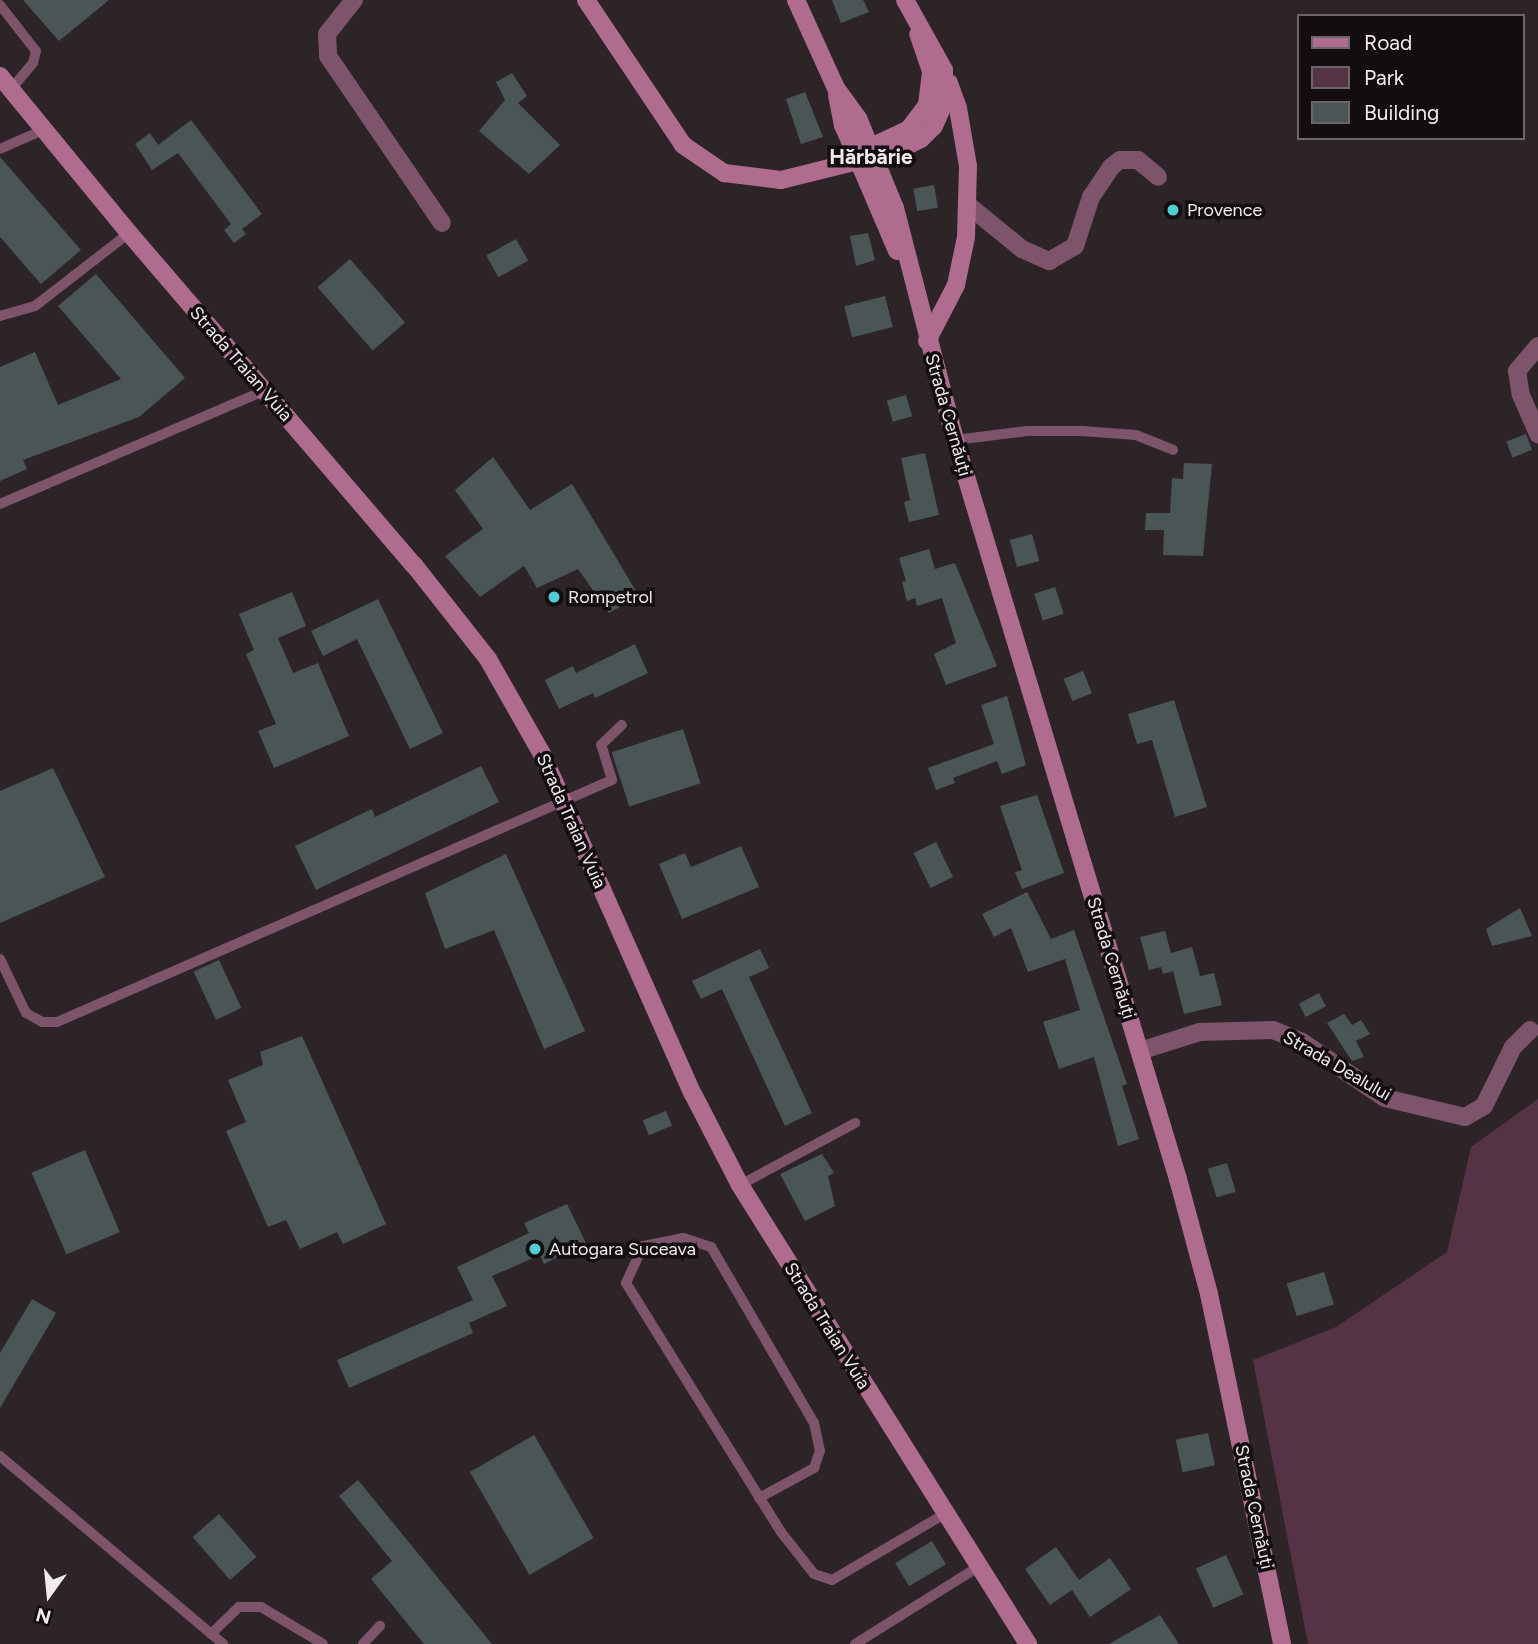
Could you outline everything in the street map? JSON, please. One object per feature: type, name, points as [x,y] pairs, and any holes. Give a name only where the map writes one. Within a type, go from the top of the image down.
[{"type":"street","points":[[354,0],[327,34],[328,56],[442,223]]},
{"type":"street","points":[[586,0],[669,128],[699,159],[724,173],[781,180],[911,145],[934,126],[944,104],[944,70]]},
{"type":"street","name":"Strada Cernăuți","points":[[796,0],[836,88],[874,154],[895,208],[911,280],[954,440],[1140,1051],[1209,1294],[1282,1644]]},
{"type":"street","points":[[905,0],[944,70],[964,137],[968,205],[956,285],[927,341]]},
{"type":"street","points":[[874,154],[909,129],[927,105],[931,71],[914,17]]},
{"type":"street","name":"Strada Traian Vuia","points":[[6,82],[129,233],[414,565],[488,659],[563,799],[687,1081],[740,1185],[1028,1644]]},
{"type":"street","name":"Strada Cernăuți","points":[[836,88],[843,125],[911,280]]},
{"type":"street","points":[[968,205],[1036,258],[1059,259],[1075,246],[1091,197],[1111,167],[1120,160],[1138,160],[1158,177]]},
{"type":"street","points":[[1538,346],[1517,371],[1521,395],[1538,435]]},
{"type":"street","name":"Strada Dealului","points":[[1140,1051],[1200,1032],[1273,1030],[1302,1042],[1385,1098],[1465,1117],[1484,1107],[1513,1047],[1530,1030]]},
{"type":"lane","points":[[0,5],[36,51],[33,63],[6,82]]},
{"type":"lane","points":[[0,149],[43,130]]},
{"type":"lane","points":[[0,316],[35,306],[129,233]]},
{"type":"lane","points":[[0,504],[264,391]]},
{"type":"lane","points":[[954,440],[1027,431],[1082,431],[1136,435],[1173,450]]},
{"type":"lane","points":[[0,959],[26,1013],[42,1021],[57,1022],[563,799],[612,780],[601,745],[622,725]]},
{"type":"lane","points":[[740,1185],[855,1123]]},
{"type":"lane","points":[[759,1498],[814,1468],[820,1451],[814,1423],[711,1247],[683,1238],[642,1247],[626,1283],[759,1498],[814,1574],[832,1580],[946,1513]]},
{"type":"lane","points":[[0,1456],[223,1644]]},
{"type":"lane","points":[[855,1644],[980,1566]]},
{"type":"lane","points":[[211,1634],[239,1607],[261,1607],[324,1644]]},
{"type":"lane","points":[[363,1644],[380,1626]]},
{"type":"green space","points":[[1538,1099],[1538,1644],[1308,1644],[1253,1360],[1336,1327],[1447,1252],[1471,1147]]},
{"type":"building","points":[[23,0],[109,0],[59,41]]},
{"type":"building","points":[[832,0],[863,0],[869,12],[841,23]]},
{"type":"building","points":[[512,73],[527,96],[518,103],[560,145],[529,174],[479,131],[505,100],[496,82]]},
{"type":"building","points":[[805,92],[823,137],[801,144],[786,99]]},
{"type":"building","points":[[191,120],[262,214],[242,229],[246,234],[234,243],[224,230],[231,224],[178,153],[152,170],[135,144],[150,133],[158,145]]},
{"type":"building","points":[[0,157],[81,250],[41,284],[0,237]]},
{"type":"building","points":[[934,185],[938,208],[917,211],[913,189]]},
{"type":"building","points":[[868,233],[875,260],[856,266],[850,236]]},
{"type":"building","points":[[516,239],[528,261],[498,277],[486,255]]},
{"type":"building","points":[[350,259],[405,322],[373,351],[318,287]]},
{"type":"building","points":[[96,274],[185,378],[139,417],[23,460],[27,469],[0,481],[0,367],[35,352],[58,405],[121,379],[58,306]]},
{"type":"building","points":[[885,296],[893,327],[852,337],[844,306]]},
{"type":"building","points":[[906,395],[912,416],[893,422],[887,401]]},
{"type":"building","points":[[1526,434],[1532,450],[1512,457],[1506,442]]},
{"type":"building","points":[[925,453],[939,515],[909,522],[904,502],[910,500],[901,458]]},
{"type":"building","points":[[493,457],[530,510],[572,484],[639,596],[609,613],[578,569],[537,588],[524,566],[480,597],[445,556],[483,529],[455,490]]},
{"type":"building","points":[[1184,463],[1212,464],[1203,556],[1163,555],[1164,530],[1145,530],[1146,513],[1170,513],[1172,478],[1183,479]]},
{"type":"building","points":[[1032,534],[1039,561],[1017,567],[1010,540]]},
{"type":"building","points":[[929,549],[935,569],[955,563],[997,666],[946,685],[934,654],[956,643],[942,598],[917,606],[915,598],[907,601],[902,582],[906,581],[899,558]]},
{"type":"building","points":[[1055,587],[1064,614],[1043,620],[1034,594]]},
{"type":"building","points":[[292,592],[306,626],[278,638],[293,673],[318,663],[349,736],[274,768],[258,731],[276,724],[246,654],[254,650],[239,614]]},
{"type":"building","points":[[378,599],[443,733],[410,749],[357,639],[323,656],[311,631]]},
{"type":"building","points":[[635,644],[648,673],[595,698],[593,693],[559,709],[545,680],[573,666],[576,673]]},
{"type":"building","points":[[1083,671],[1092,693],[1073,701],[1064,679]]},
{"type":"building","points":[[1007,696],[1026,765],[1002,774],[997,761],[953,778],[955,783],[936,790],[928,768],[994,744],[981,705]]},
{"type":"building","points":[[1174,700],[1207,807],[1175,817],[1152,740],[1137,744],[1128,714]]},
{"type":"building","points":[[683,729],[701,783],[629,806],[612,752]]},
{"type":"building","points":[[481,766],[499,802],[316,890],[295,846],[372,809],[375,817]]},
{"type":"building","points":[[53,768],[105,877],[0,923],[0,791]]},
{"type":"building","points":[[1037,795],[1064,873],[1022,889],[1015,872],[1022,870],[1000,806]]},
{"type":"building","points":[[936,842],[953,877],[931,888],[914,853]]},
{"type":"building","points":[[741,846],[759,887],[682,919],[659,864],[685,853],[691,867]]},
{"type":"building","points":[[506,854],[585,1031],[544,1049],[494,930],[445,949],[425,893]]},
{"type":"building","points":[[1027,892],[1051,939],[1074,930],[1127,1084],[1122,1086],[1139,1139],[1118,1146],[1094,1057],[1059,1069],[1043,1022],[1080,1010],[1065,959],[1028,972],[1011,928],[994,937],[982,914]]},
{"type":"building","points":[[1520,908],[1532,936],[1492,946],[1486,929]]},
{"type":"building","points":[[1165,931],[1171,953],[1192,947],[1200,976],[1214,973],[1222,1005],[1184,1014],[1173,971],[1163,974],[1161,967],[1149,970],[1140,937]]},
{"type":"building","points":[[760,949],[769,968],[749,977],[812,1113],[785,1126],[722,989],[701,999],[692,981]]},
{"type":"building","points":[[219,960],[241,1008],[216,1020],[194,972]]},
{"type":"building","points":[[1319,993],[1326,1006],[1306,1017],[1299,1004]]},
{"type":"building","points":[[1344,1014],[1352,1025],[1361,1020],[1370,1034],[1356,1041],[1364,1057],[1352,1061],[1327,1023]]},
{"type":"building","points":[[302,1036],[386,1224],[343,1244],[337,1232],[300,1249],[286,1220],[268,1227],[226,1131],[246,1122],[228,1080],[263,1065],[260,1052]]},
{"type":"building","points":[[666,1111],[672,1126],[649,1135],[643,1120]]},
{"type":"building","points":[[85,1150],[120,1232],[66,1255],[32,1173]]},
{"type":"building","points":[[822,1154],[834,1173],[828,1176],[835,1206],[805,1221],[780,1174]]},
{"type":"building","points":[[1227,1163],[1236,1192],[1217,1198],[1208,1169]]},
{"type":"building","points":[[567,1204],[586,1243],[544,1264],[540,1255],[492,1276],[507,1306],[469,1323],[473,1333],[349,1388],[337,1360],[473,1300],[457,1267],[529,1233],[524,1223]]},
{"type":"building","points":[[1324,1272],[1334,1305],[1297,1316],[1287,1283]]},
{"type":"building","points":[[32,1299],[56,1313],[0,1408],[0,1353]]},
{"type":"building","points":[[1208,1433],[1215,1465],[1183,1472],[1176,1440]]},
{"type":"building","points":[[534,1435],[594,1538],[529,1575],[470,1472]]},
{"type":"building","points":[[358,1480],[492,1644],[424,1644],[371,1579],[392,1561],[339,1496]]},
{"type":"building","points":[[219,1514],[256,1557],[230,1580],[193,1537]]},
{"type":"building","points":[[932,1541],[946,1564],[909,1586],[895,1563]]},
{"type":"building","points":[[1056,1547],[1079,1580],[1110,1558],[1131,1589],[1090,1617],[1072,1590],[1050,1605],[1025,1569]]},
{"type":"building","points":[[1226,1555],[1243,1594],[1213,1608],[1196,1568]]},
{"type":"building","points":[[1160,1615],[1179,1644],[1109,1644]]},
{"type":"place","name":"Provence","points":[[1173,210]]},
{"type":"place","name":"Rompetrol","points":[[554,597]]},
{"type":"place","name":"Autogara Suceava","points":[[535,1249]]},
{"type":"district","name":"Hărbărie","points":[[871,157]]}]
